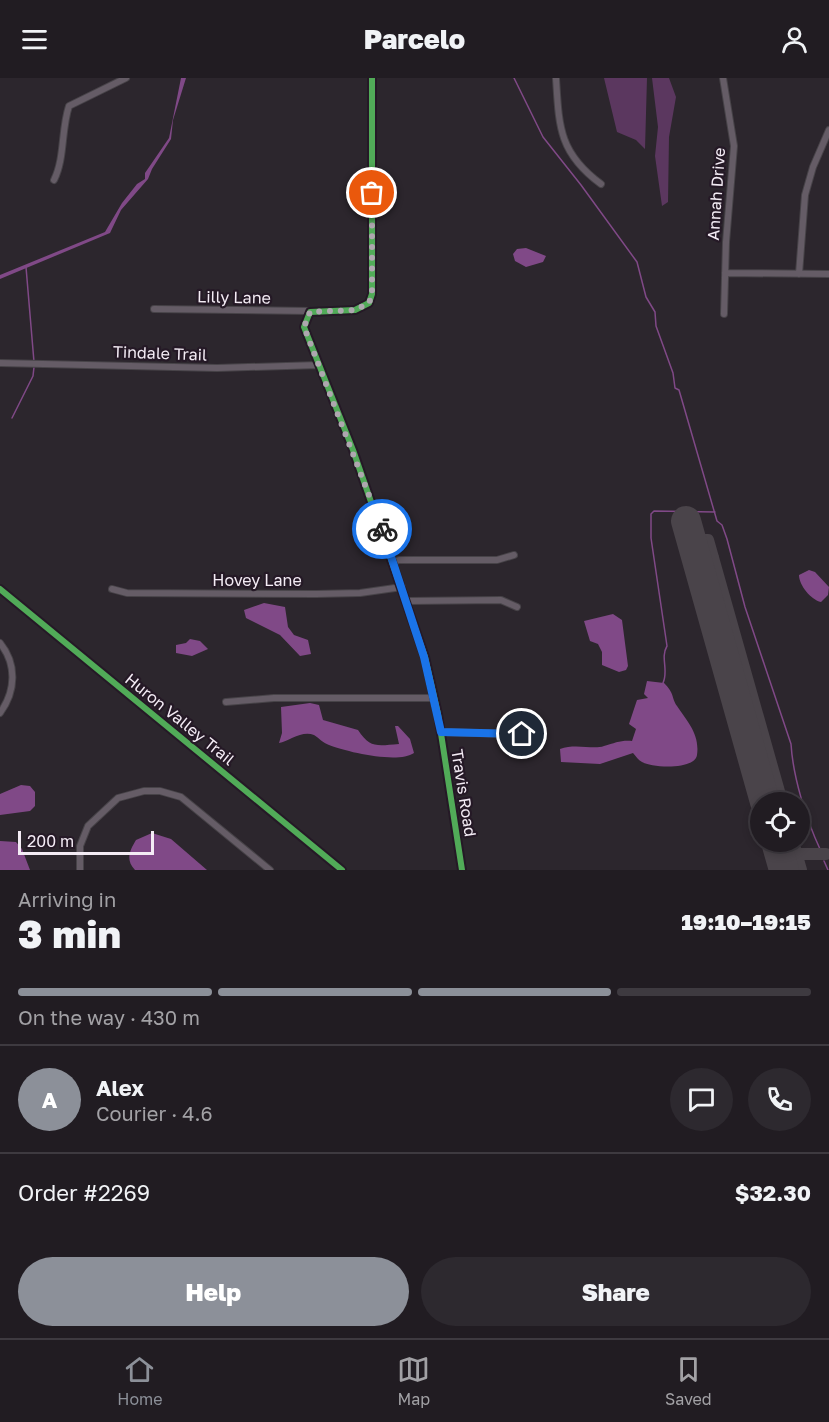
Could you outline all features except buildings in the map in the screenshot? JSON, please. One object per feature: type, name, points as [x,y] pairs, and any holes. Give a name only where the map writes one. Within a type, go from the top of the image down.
[{"type":"street","points":[[54,180],[59,170],[62,125],[69,106],[126,78]]},
{"type":"street","points":[[314,311],[360,309],[369,303],[372,294],[372,78]]},
{"type":"street","points":[[556,78],[558,122],[563,140],[586,173],[601,184]]},
{"type":"street","name":"Annah Drive","points":[[723,78],[734,146],[724,314]]},
{"type":"street","points":[[799,274],[805,195],[813,166],[829,130]]},
{"type":"street","points":[[725,273],[829,274]]},
{"type":"street","name":"Lilly Lane","points":[[154,309],[314,311]]},
{"type":"street","name":"Travis Road","points":[[314,311],[307,315],[304,327],[407,601],[435,698],[462,870]]},
{"type":"street","name":"Tindale Trail","points":[[0,363],[250,368],[319,365]]},
{"type":"street","points":[[393,562],[399,560],[497,560],[514,555]]},
{"type":"street","name":"Hovey Lane","points":[[112,590],[127,593],[316,594],[360,593],[402,587]]},
{"type":"street","points":[[407,601],[501,600],[517,607]]},
{"type":"street","points":[[0,643],[7,652],[13,670],[12,688],[0,713]]},
{"type":"street","points":[[226,702],[274,698],[435,698]]},
{"type":"street","points":[[441,732],[542,735]]},
{"type":"street","points":[[80,870],[80,846],[88,826],[118,798],[144,791],[160,791],[181,797],[270,870]]},
{"type":"shaded area","points":[[181,78],[186,78],[173,120],[171,139],[148,179],[121,210],[110,233],[0,279],[0,275],[105,232],[122,203],[137,184],[145,179],[145,173],[169,138]]},
{"type":"shaded area","points":[[604,78],[647,78],[645,149],[636,140],[617,132]]},
{"type":"shaded area","points":[[652,78],[669,78],[676,97],[669,137],[668,202],[662,206],[655,156],[658,127]]},
{"type":"shaded area","points":[[526,248],[546,256],[543,262],[526,267],[515,261],[513,254],[517,249]]},
{"type":"shaded area","points":[[809,570],[815,572],[829,587],[828,595],[821,602],[810,595],[801,583],[799,575]]},
{"type":"shaded area","points":[[264,603],[285,607],[288,627],[294,635],[308,640],[311,654],[300,656],[280,635],[246,618],[244,610]]},
{"type":"shaded area","points":[[613,614],[622,620],[628,666],[626,670],[619,672],[602,665],[602,652],[598,644],[590,641],[584,621]]},
{"type":"shaded area","points":[[190,639],[200,641],[208,649],[192,656],[176,653],[176,645],[186,643]]},
{"type":"shaded area","points":[[647,681],[664,683],[670,690],[675,703],[695,734],[697,755],[694,760],[681,765],[655,766],[642,762],[633,753],[600,764],[561,762],[560,749],[566,747],[600,747],[621,741],[632,741],[636,729],[629,724],[637,700],[648,698],[644,694]]},
{"type":"shaded area","points":[[310,703],[319,705],[323,720],[358,730],[370,743],[399,744],[395,726],[398,726],[410,739],[414,753],[396,757],[360,754],[329,745],[309,734],[279,743],[282,733],[281,707]]},
{"type":"shaded area","points":[[21,785],[30,786],[35,792],[35,806],[30,811],[0,815],[0,794]]},
{"type":"shaded area","points":[[152,833],[171,839],[207,870],[135,870],[129,859],[132,848],[136,840]]},
{"type":"shaded area","points":[[0,841],[16,842],[22,849],[30,870],[0,870]]},
{"type":"waterway","points":[[514,78],[543,137],[637,262],[646,297],[655,312],[656,326],[673,373],[675,388],[679,390],[717,521],[722,525],[727,539],[745,607],[791,744],[801,798],[820,849]]},
{"type":"waterway","points":[[26,267],[34,362]]},
{"type":"waterway","points":[[12,418],[33,376],[34,367]]},
{"type":"waterway","points":[[663,683],[665,678],[664,655],[667,646],[651,538],[651,514],[654,511],[715,512]]},
{"type":"waterway","points":[[824,861],[828,870]]},
{"type":"taxiway","points":[[691,540],[708,540],[779,792]]},
{"type":"taxiway","points":[[697,561],[713,557]]},
{"type":"taxiway","points":[[740,712],[755,709]]},
{"type":"taxiway","points":[[796,852],[801,870]]},
{"type":"taxiway","points":[[796,854],[826,854]]},
{"type":"runway","points":[[686,521],[762,792]]},
{"type":"runway","points":[[779,852],[784,870]]},
{"type":"cycle path","points":[[372,78],[372,294],[369,303],[355,310],[310,312],[304,327],[353,450],[425,657],[438,714],[462,870]]},
{"type":"cycle path","name":"Huron Valley Trail","points":[[0,589],[342,870]]},
{"type":"way so far","points":[[372,193],[372,294],[369,303],[355,310],[310,312],[304,327],[382,529]]},
{"type":"route","points":[[382,529],[424,657],[441,732],[522,734]]}]
